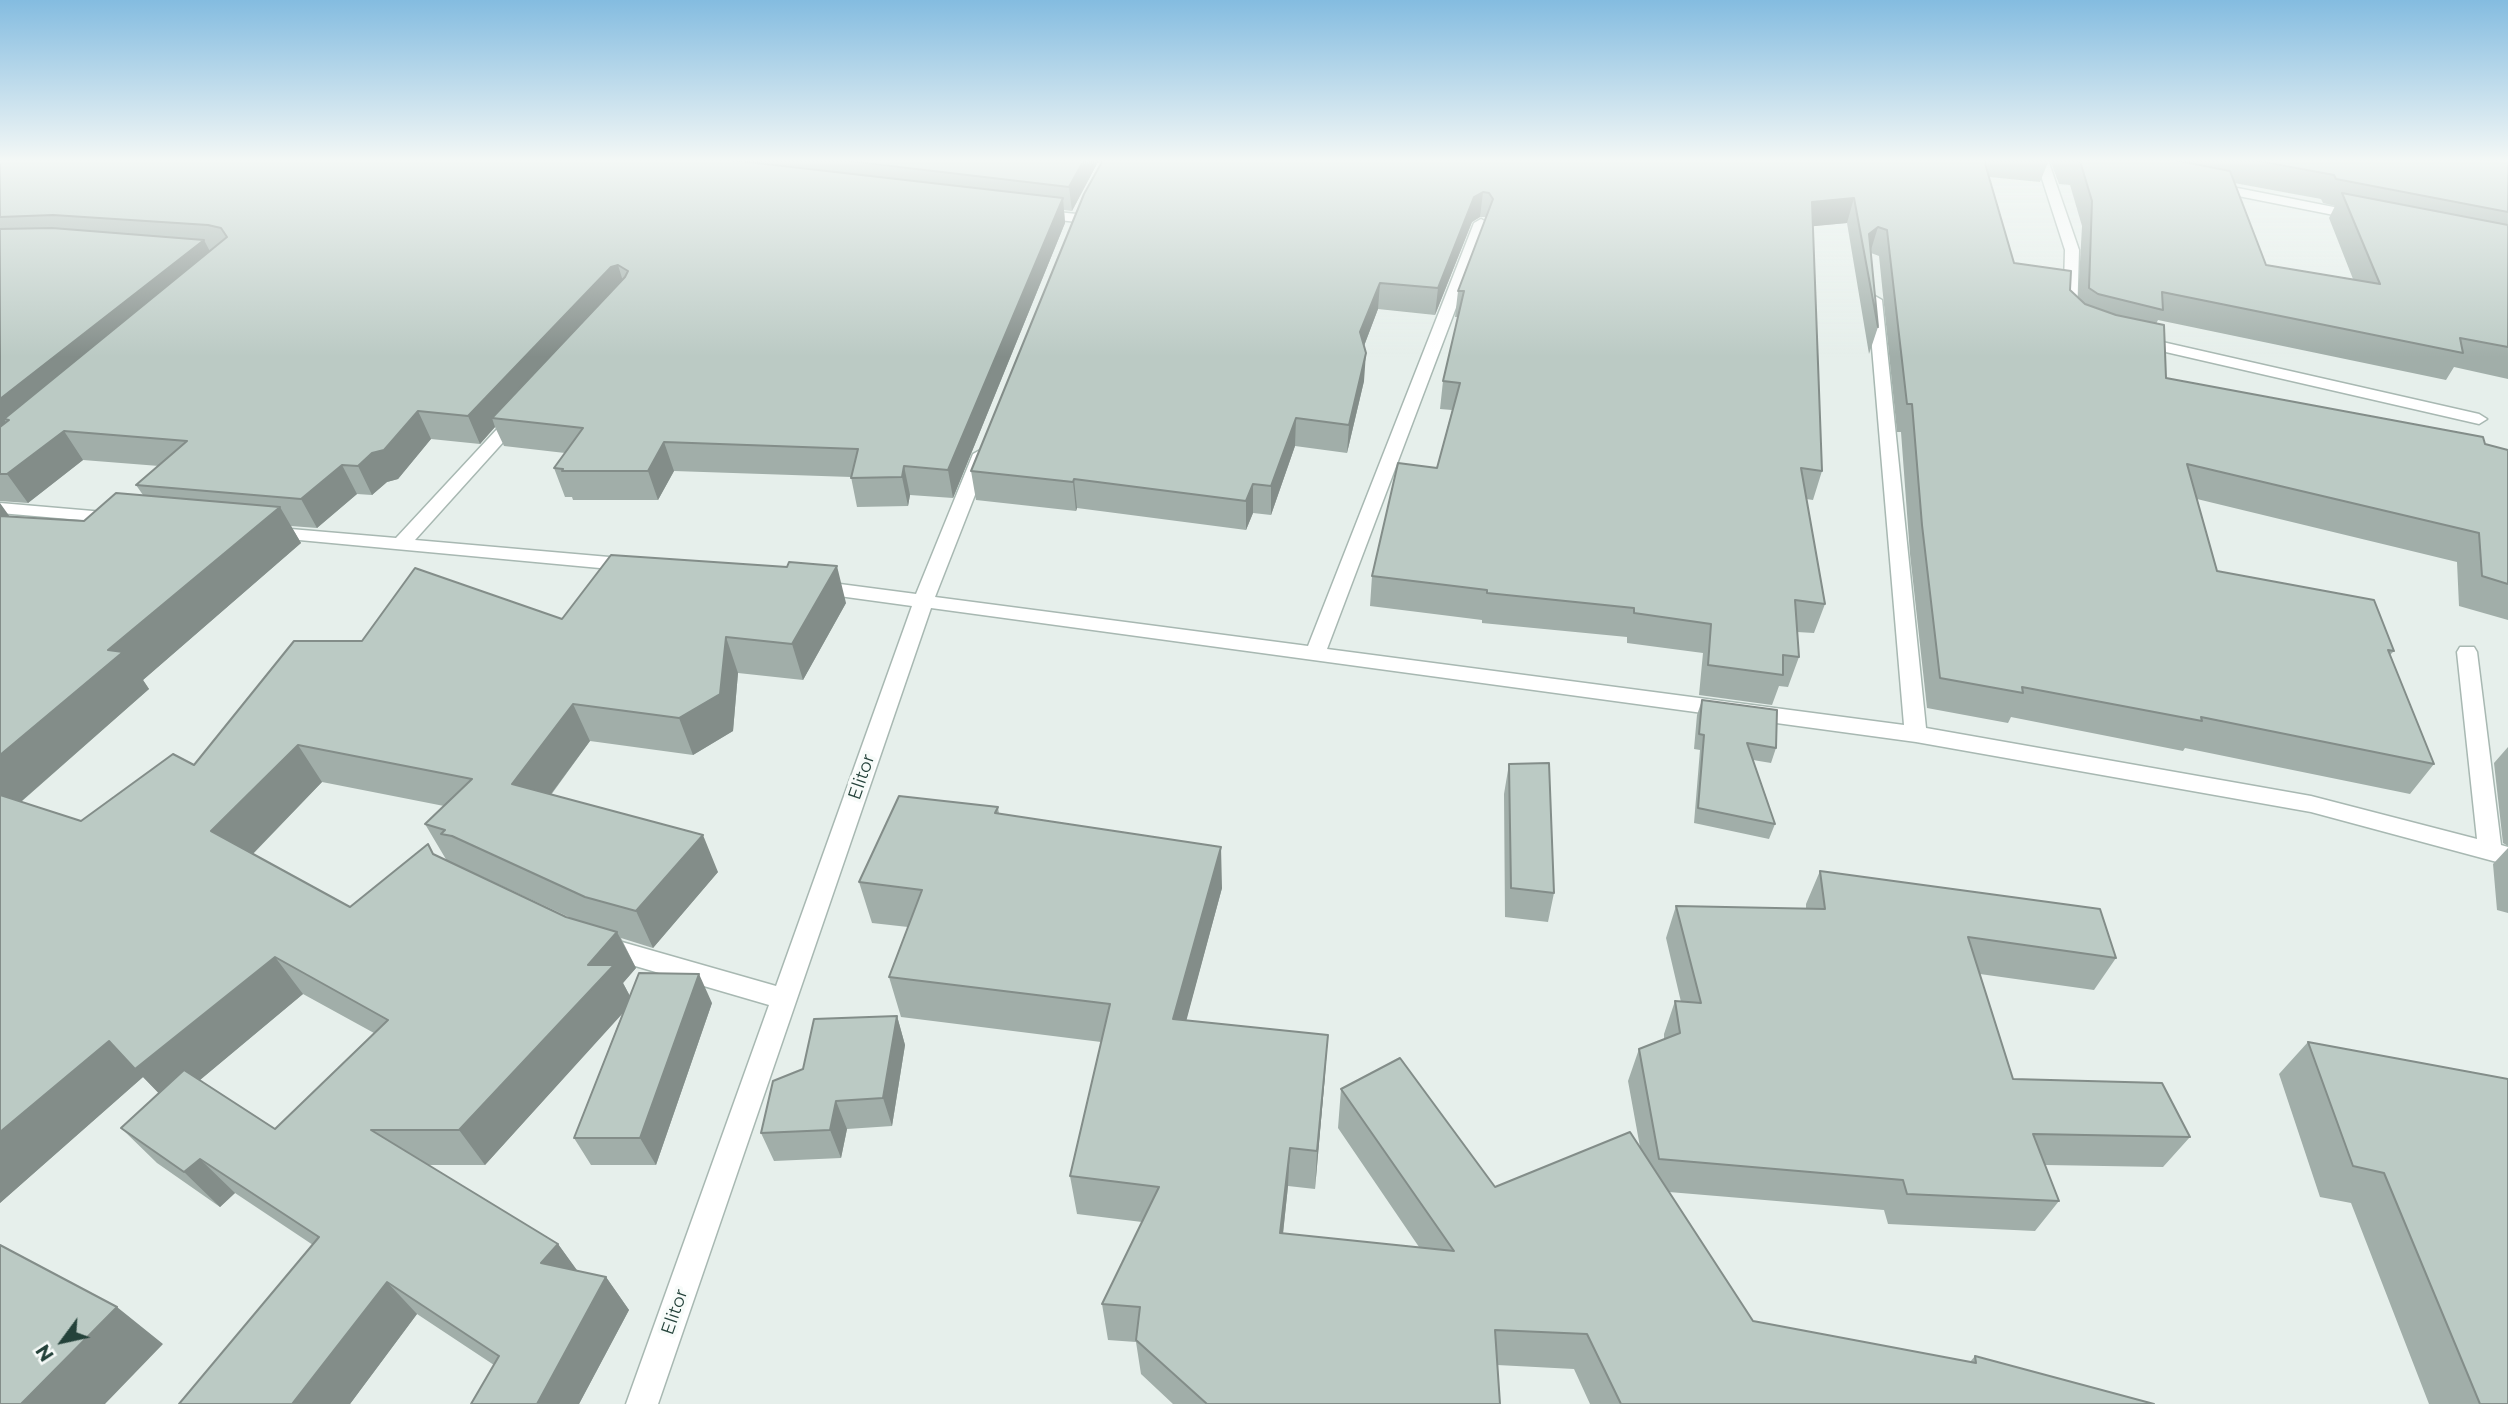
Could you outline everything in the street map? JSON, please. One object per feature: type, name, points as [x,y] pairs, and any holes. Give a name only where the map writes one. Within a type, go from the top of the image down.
[{"type":"street","points":[[1066,244],[1074,226]]},
{"type":"street","points":[[1315,654],[1480,226]]},
{"type":"street","points":[[2065,226],[2073,250],[2068,317],[2080,326]]},
{"type":"street","points":[[1873,286],[1916,734]]},
{"type":"street","points":[[2117,337],[2479,419]]},
{"type":"street","points":[[401,544],[533,400]]},
{"type":"street","name":"Elitor","points":[[642,1404],[923,601],[990,436]]},
{"type":"street","points":[[0,508],[138,520]]},
{"type":"street","points":[[249,530],[648,566]]},
{"type":"street","points":[[799,584],[1916,734],[2311,804],[2499,853],[2467,652]]},
{"type":"street","points":[[584,939],[784,999]]},
{"type":"building","points":[[210,226],[1051,226],[948,470],[904,466],[902,477],[851,478],[858,449],[664,442],[648,471],[562,471],[563,469],[554,468],[583,428],[492,418],[625,277],[628,271],[618,265],[611,267],[468,416],[418,411],[384,450],[372,453],[358,466],[342,465],[301,499],[136,485],[187,441],[64,431],[7,474],[0,474],[0,427],[9,420],[4,419],[227,237],[221,228]]},
{"type":"building","points":[[1071,226],[1463,226],[1438,288],[1380,283],[1360,332],[1366,353],[1349,425],[1296,418],[1271,486],[1253,484],[1246,501],[1074,479],[1073,482],[971,471]]},
{"type":"building","points":[[1483,226],[1813,226],[1822,471],[1801,468],[1825,604],[1795,600],[1799,657],[1783,655],[1783,675],[1708,665],[1711,624],[1634,613],[1634,608],[1487,593],[1487,590],[1372,576],[1398,463],[1437,468],[1460,383],[1443,381],[1464,291],[1458,291]]},
{"type":"building","points":[[1859,226],[2003,226],[2014,263],[2071,271],[2070,290],[2085,304],[2116,315],[2164,325],[2166,378],[2483,437],[2485,444],[2508,450],[2508,584],[2482,576],[2479,533],[2187,464],[2217,571],[2374,600],[2394,651],[2388,650],[2434,764],[2201,717],[2202,721],[2022,687],[2023,693],[1940,678],[1922,525],[1912,404],[1907,404],[1887,230],[1878,227],[1869,234],[1878,327]]},
{"type":"building","points":[[2091,226],[2251,226],[2266,265],[2380,284],[2356,226],[2508,226],[2508,347],[2460,338],[2463,353],[2162,292],[2163,310],[2098,294],[2089,288]]},
{"type":"building","points":[[52,228],[204,240],[0,399],[0,229]]},
{"type":"building","points":[[116,493],[280,507],[108,650],[123,652],[0,755],[0,516],[84,521]]},
{"type":"building","points":[[611,555],[787,567],[789,562],[837,566],[792,644],[726,637],[720,694],[679,718],[573,704],[512,784],[703,835],[636,911],[585,897],[452,836],[441,834],[445,830],[425,824],[472,779],[298,745],[211,831],[350,907],[428,844],[433,854],[566,917],[617,932],[588,965],[614,965],[459,1130],[371,1130],[558,1244],[541,1263],[606,1277],[537,1404],[471,1404],[499,1356],[387,1282],[292,1404],[179,1404],[319,1237],[200,1159],[184,1172],[121,1128],[184,1070],[275,1129],[388,1020],[275,957],[135,1069],[109,1041],[0,1132],[0,795],[81,821],[173,754],[194,765],[294,641],[362,641],[415,568],[562,619]]},
{"type":"building","points":[[1702,700],[1777,710],[1776,748],[1747,743],[1775,824],[1698,808],[1704,735],[1699,734]]},
{"type":"building","points":[[1549,763],[1554,893],[1511,888],[1509,764]]},
{"type":"building","points":[[899,796],[998,807],[995,813],[1221,847],[1173,1019],[1328,1035],[1317,1151],[1290,1148],[1280,1233],[1454,1251],[1341,1089],[1400,1058],[1495,1187],[1630,1132],[1753,1321],[1976,1363],[1975,1356],[2154,1404],[1621,1404],[1587,1334],[1495,1330],[1500,1404],[1207,1404],[1136,1340],[1140,1307],[1102,1304],[1159,1187],[1070,1176],[1110,1004],[889,977],[922,890],[859,882]]},
{"type":"building","points":[[1820,871],[2100,909],[2116,958],[1968,937],[2013,1079],[2162,1083],[2190,1137],[2033,1134],[2059,1201],[1907,1194],[1903,1180],[1659,1159],[1639,1049],[1680,1033],[1675,1001],[1701,1003],[1676,906],[1825,909]]},
{"type":"building","points":[[639,973],[699,974],[640,1138],[574,1138]]},
{"type":"building","points":[[897,1016],[883,1098],[836,1101],[830,1130],[761,1133],[773,1081],[803,1069],[814,1019]]},
{"type":"building","points":[[2308,1042],[2508,1079],[2508,1404],[2480,1404],[2384,1173],[2353,1166]]},
{"type":"building","points":[[0,1245],[117,1307],[21,1404],[0,1404]]}]
